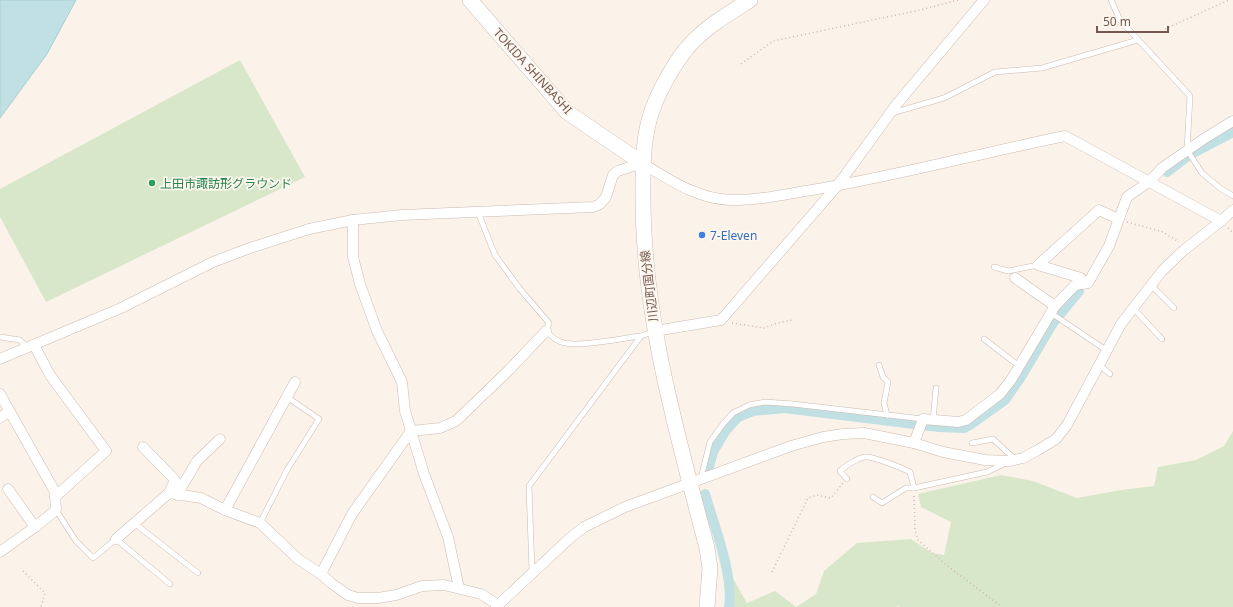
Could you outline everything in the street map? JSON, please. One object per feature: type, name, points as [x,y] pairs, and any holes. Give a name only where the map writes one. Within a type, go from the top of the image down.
[{"type":"street","name":"TOKIDA SHINBASHI","points":[[470,0],[567,112],[600,136],[617,145],[642,163]]},
{"type":"street","name":"川辺町国分線","points":[[707,607],[710,568],[696,480],[648,334],[642,163],[652,109],[678,61],[687,48],[698,38],[717,22],[750,0]]},
{"type":"street","points":[[648,334],[721,320],[838,185],[890,114],[984,0]]},
{"type":"street","points":[[914,443],[924,422],[958,422],[966,420],[1000,394],[1011,380],[1052,311],[1075,285],[1088,283],[1108,246],[1127,197],[1150,181],[1162,168],[1205,138],[1233,121]]},
{"type":"street","points":[[0,359],[121,308],[213,262],[250,248],[310,229],[353,220],[402,215],[593,207],[600,204],[606,197],[613,175],[618,171],[642,163],[682,188],[696,193],[731,200],[758,198],[838,185],[1065,136],[1221,221]]},
{"type":"street","points":[[1038,265],[1099,210],[1118,219]]},
{"type":"street","points":[[173,494],[201,498],[225,510],[260,523],[298,559],[321,574],[348,595],[358,598],[378,598],[396,595],[422,586],[444,585],[481,594],[497,606],[570,538],[584,527],[625,507],[791,446],[830,436],[864,433],[914,443],[943,452],[985,460],[1013,460],[1023,458],[1056,439],[1067,425],[1121,324],[1162,271],[1188,247],[1233,210]]},
{"type":"street","points":[[353,220],[353,257],[360,284],[377,331],[402,382],[405,411],[424,474],[448,537],[459,588]]},
{"type":"street","points":[[1038,265],[1081,278],[1082,284]]},
{"type":"street","points":[[1015,278],[1052,311]]},
{"type":"street","points":[[321,574],[352,514],[411,431],[440,428],[456,421],[509,370],[546,331]]},
{"type":"street","points":[[30,346],[106,451],[55,496]]},
{"type":"street","points":[[225,510],[295,382]]},
{"type":"street","points":[[0,394],[54,492],[56,510],[36,527],[2,548]]},
{"type":"street","points":[[0,418],[9,411]]},
{"type":"street","points":[[116,539],[134,523],[173,494],[197,461],[220,439]]},
{"type":"street","points":[[143,447],[175,480],[173,494]]},
{"type":"street","points":[[8,489],[36,527]]},
{"type":"lane","points":[[1111,0],[1120,20],[1190,96],[1187,151],[1201,172],[1220,188],[1233,196]]},
{"type":"lane","points":[[890,114],[944,98],[995,72],[1042,68],[1138,40]]},
{"type":"lane","points":[[478,212],[495,255],[520,289],[549,323],[546,331],[560,342],[572,345],[648,334]]},
{"type":"lane","points":[[994,267],[1008,271],[1038,265]]},
{"type":"lane","points":[[1151,285],[1174,308]]},
{"type":"lane","points":[[1133,308],[1162,339]]},
{"type":"lane","points":[[1052,311],[1106,350]]},
{"type":"lane","points":[[532,573],[529,486],[648,334]]},
{"type":"lane","points":[[0,337],[20,340],[30,346]]},
{"type":"lane","points":[[984,340],[1019,366]]},
{"type":"lane","points":[[879,365],[883,377],[888,382],[884,403],[887,415]]},
{"type":"lane","points":[[1098,365],[1110,374]]},
{"type":"lane","points":[[696,480],[710,442],[722,424],[733,413],[749,405],[765,402],[887,415],[924,422],[936,388]]},
{"type":"lane","points":[[260,523],[287,470],[319,419],[287,397]]},
{"type":"lane","points":[[873,497],[882,503],[906,488],[914,488],[987,472],[1013,460],[993,439],[972,443]]},
{"type":"lane","points":[[847,479],[840,471],[845,466],[865,457],[894,465],[910,472],[914,488]]},
{"type":"lane","points":[[56,510],[76,542],[93,558],[116,539],[170,584]]},
{"type":"lane","points":[[134,523],[198,573]]},
{"type":"path","points":[[741,64],[773,41],[920,10],[958,0]]},
{"type":"path","points":[[1165,29],[1229,0]]},
{"type":"path","points":[[1118,219],[1163,232],[1188,247]]},
{"type":"path","points":[[717,320],[764,328],[777,322],[793,320]]},
{"type":"path","points":[[772,572],[808,498],[817,495],[831,498],[847,479]]},
{"type":"path","points":[[914,488],[915,524],[918,540],[945,564],[1002,607]]},
{"type":"path","points":[[23,571],[45,593],[41,607]]},
{"type":"green space","name":"上田市諏訪形グラウンド","points":[[240,60],[305,177],[46,302],[0,217],[0,189]]},
{"type":"green space","points":[[1233,431],[1233,607],[796,607],[816,594],[824,571],[857,543],[911,539],[932,553],[944,555],[951,522],[921,507],[918,494],[1001,475],[1033,481],[1077,498],[1154,486],[1158,467],[1196,460],[1224,446]]},
{"type":"green space","points":[[731,575],[747,603],[775,591],[796,607],[733,607]]},
{"type":"water","points":[[0,0],[76,0],[47,54],[0,118]]},
{"type":"waterway","points":[[1167,172],[1189,155],[1233,132]]},
{"type":"waterway","points":[[709,467],[713,452],[726,430],[738,417],[753,411],[784,408],[939,427],[964,428],[1005,400],[1021,377],[1053,323],[1079,291]]},
{"type":"waterway","points":[[705,494],[726,566],[729,581],[729,607]]},
{"type":"place","name":"上田市諏訪形グラウンド","points":[[152,183]]},
{"type":"place","name":"7-Eleven","points":[[702,235]]}]
